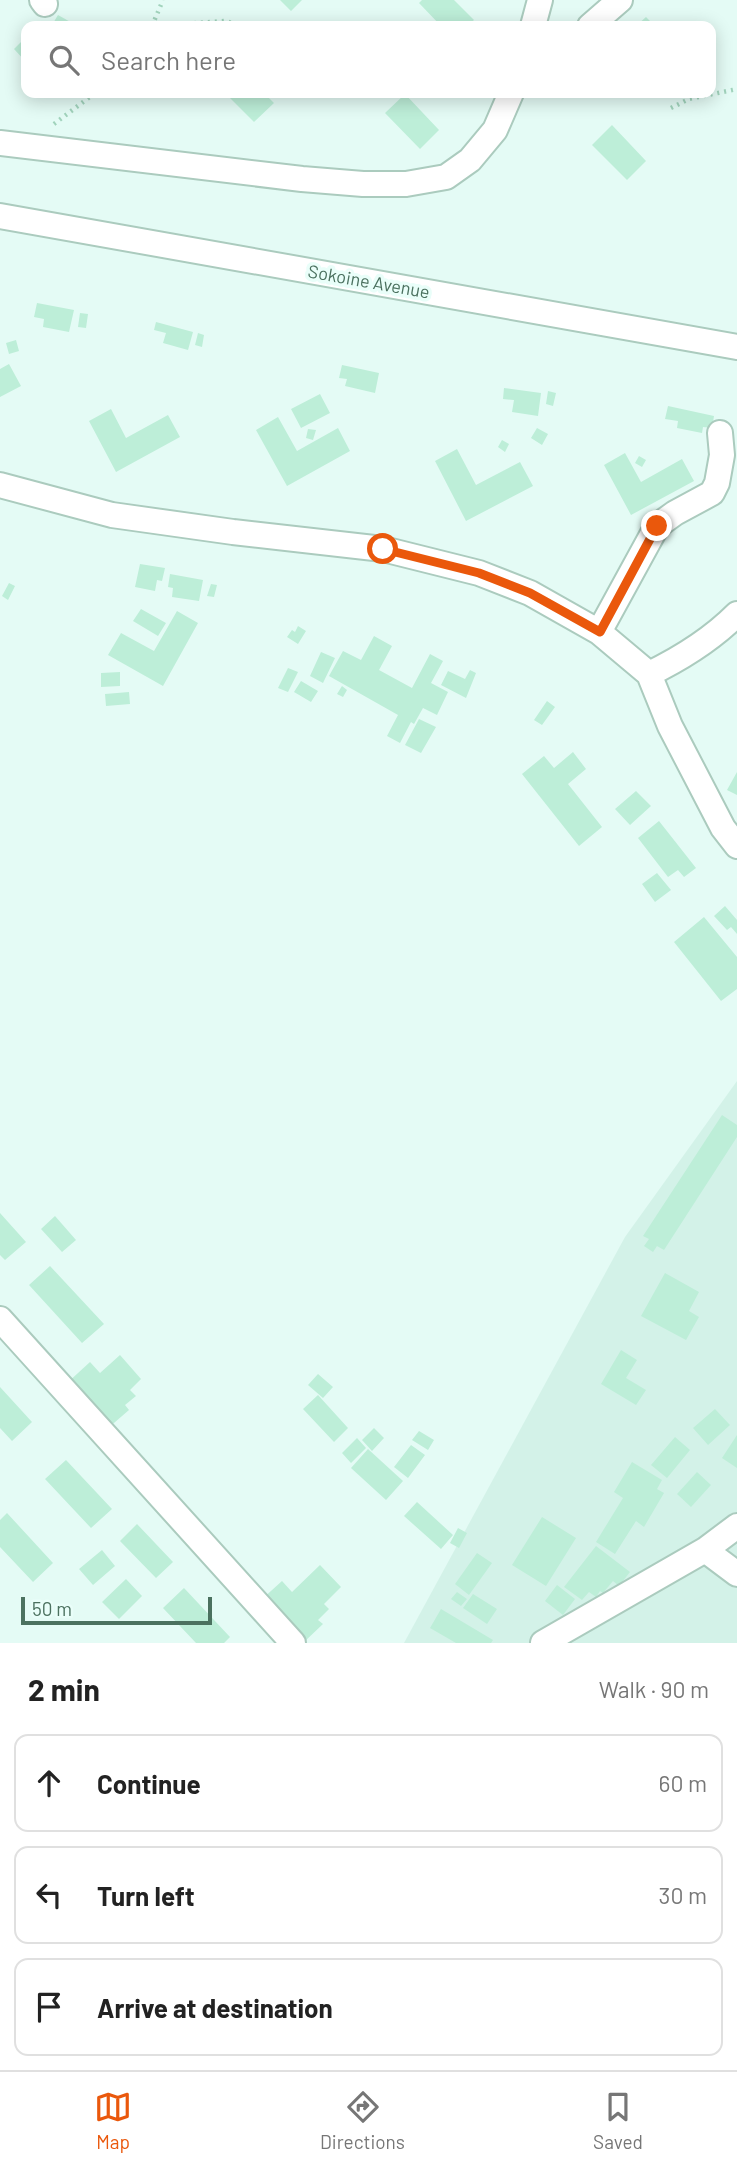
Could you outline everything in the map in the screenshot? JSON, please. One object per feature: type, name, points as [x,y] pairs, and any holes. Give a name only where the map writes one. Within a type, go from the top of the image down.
[{"type":"street","points":[[534,21],[540,0]]},
{"type":"street","points":[[596,21],[620,0]]},
{"type":"street","points":[[11,145],[302,179],[406,184],[446,177],[470,160],[495,130],[509,98]]},
{"type":"street","name":"Sokoine Avenue","points":[[0,216],[737,347]]},
{"type":"street","points":[[600,632],[657,526],[712,493],[717,483],[722,455],[720,433]]},
{"type":"street","points":[[0,485],[111,515],[383,549],[479,573],[530,593],[600,632],[649,674],[670,726],[723,828],[737,846]]},
{"type":"street","points":[[649,674],[682,657],[722,629],[737,614]]},
{"type":"street","points":[[0,1319],[293,1643]]},
{"type":"street","points":[[543,1643],[705,1550],[737,1526]]},
{"type":"street","points":[[705,1550],[737,1574]]},
{"type":"path","points":[[154,21],[163,0]]},
{"type":"path","points":[[716,93],[737,89]]},
{"type":"path","points":[[11,145],[89,98]]},
{"type":"path","points":[[671,108],[694,98]]},
{"type":"shaded area","points":[[737,1081],[737,1643],[404,1643],[625,1237]]},
{"type":"building","points":[[280,0],[302,0],[291,11]]},
{"type":"building","points":[[422,0],[454,0],[474,20],[436,21],[419,3]]},
{"type":"building","points":[[58,15],[69,21],[54,21]]},
{"type":"building","points":[[21,42],[21,57],[14,49]]},
{"type":"building","points":[[230,98],[269,98],[274,103],[254,122]]},
{"type":"building","points":[[401,98],[409,98],[439,130],[420,149],[385,113]]},
{"type":"building","points":[[612,125],[646,161],[627,180],[592,145]]},
{"type":"building","points":[[37,303],[74,310],[69,332],[43,327],[44,319],[34,317]]},
{"type":"building","points":[[80,313],[88,314],[86,328],[78,327]]},
{"type":"building","points":[[156,322],[193,332],[188,350],[163,343],[166,333],[154,330]]},
{"type":"building","points":[[198,333],[204,335],[202,347],[195,345]]},
{"type":"building","points":[[16,340],[19,351],[9,354],[6,343]]},
{"type":"building","points":[[9,364],[21,386],[0,397],[0,369]]},
{"type":"building","points":[[342,365],[379,373],[375,393],[345,386],[347,379],[339,378]]},
{"type":"building","points":[[504,388],[541,393],[538,416],[512,412],[514,400],[503,399]]},
{"type":"building","points":[[548,391],[556,393],[553,406],[546,404]]},
{"type":"building","points":[[320,394],[330,413],[301,428],[291,409]]},
{"type":"building","points":[[668,406],[714,416],[712,428],[703,427],[702,433],[677,428],[678,421],[665,419]]},
{"type":"building","points":[[111,409],[126,438],[168,415],[180,437],[116,472],[89,421]]},
{"type":"building","points":[[278,417],[297,451],[338,428],[350,451],[287,486],[256,430]]},
{"type":"building","points":[[537,428],[548,434],[542,445],[531,438]]},
{"type":"building","points":[[308,429],[316,430],[313,440],[306,438]]},
{"type":"building","points":[[502,440],[509,444],[505,452],[498,447]]},
{"type":"building","points":[[457,449],[476,485],[520,462],[533,486],[466,521],[435,461]]},
{"type":"building","points":[[625,453],[641,482],[682,459],[694,481],[631,515],[604,465]]},
{"type":"building","points":[[639,456],[646,460],[642,467],[635,463]]},
{"type":"building","points":[[140,564],[165,568],[162,581],[157,580],[155,591],[135,587]]},
{"type":"building","points":[[170,574],[203,580],[199,601],[172,597],[173,588],[168,587]]},
{"type":"building","points":[[9,583],[15,586],[8,600],[2,596]]},
{"type":"building","points":[[211,584],[217,585],[214,597],[207,596]]},
{"type":"building","points":[[141,609],[166,623],[158,636],[133,621]]},
{"type":"building","points":[[177,611],[198,623],[163,686],[108,655],[121,633],[154,651]]},
{"type":"building","points":[[298,626],[306,631],[298,644],[287,637],[292,630],[295,632]]},
{"type":"building","points":[[374,636],[392,646],[379,670],[412,688],[430,654],[443,661],[431,683],[448,692],[437,715],[423,708],[414,724],[411,722],[400,743],[387,736],[398,715],[329,676],[343,651],[361,660]]},
{"type":"building","points":[[321,652],[335,658],[323,683],[310,676]]},
{"type":"building","points":[[288,668],[298,672],[288,692],[278,688]]},
{"type":"building","points":[[470,670],[476,673],[466,698],[441,685],[448,671],[465,679]]},
{"type":"building","points":[[120,672],[120,686],[101,687],[101,673]]},
{"type":"building","points":[[301,681],[318,691],[311,702],[294,692]]},
{"type":"building","points":[[342,686],[347,690],[343,697],[337,694]]},
{"type":"building","points":[[129,692],[130,704],[106,706],[105,694]]},
{"type":"building","points":[[547,701],[555,707],[542,725],[534,720]]},
{"type":"building","points":[[419,719],[436,727],[421,753],[405,745]]},
{"type":"building","points":[[573,752],[586,769],[568,784],[602,827],[579,846],[522,774],[544,756],[554,768]]},
{"type":"building","points":[[737,772],[737,795],[727,790]]},
{"type":"building","points":[[636,791],[651,806],[630,825],[615,809]]},
{"type":"building","points":[[659,821],[696,868],[684,877],[678,870],[668,877],[638,838]]},
{"type":"building","points":[[657,873],[671,890],[655,902],[642,884]]},
{"type":"building","points":[[725,906],[737,920],[737,934],[731,927],[727,930],[714,916]]},
{"type":"building","points":[[704,917],[737,957],[737,989],[721,1001],[674,942]]},
{"type":"building","points":[[722,1115],[737,1125],[737,1137],[664,1250],[657,1246],[653,1252],[644,1246],[649,1239],[643,1236]]},
{"type":"building","points":[[0,1213],[26,1242],[5,1260],[0,1255]]},
{"type":"building","points":[[55,1216],[76,1240],[62,1252],[41,1229]]},
{"type":"building","points":[[50,1266],[104,1324],[82,1343],[29,1285]]},
{"type":"building","points":[[665,1273],[699,1292],[689,1311],[699,1317],[686,1340],[641,1316]]},
{"type":"building","points":[[621,1350],[637,1360],[626,1378],[646,1390],[636,1405],[601,1384]]},
{"type":"building","points":[[120,1355],[141,1379],[130,1390],[136,1396],[125,1405],[129,1410],[107,1429],[66,1384],[90,1362],[100,1373]]},
{"type":"building","points":[[318,1374],[333,1387],[323,1398],[308,1385]]},
{"type":"building","points":[[0,1387],[32,1422],[12,1441],[0,1428]]},
{"type":"building","points":[[318,1395],[348,1428],[334,1442],[303,1409]]},
{"type":"building","points":[[715,1409],[730,1425],[708,1445],[693,1428]]},
{"type":"building","points":[[374,1428],[384,1438],[372,1451],[362,1440]]},
{"type":"building","points":[[419,1431],[434,1440],[428,1450],[412,1440]]},
{"type":"building","points":[[737,1435],[737,1468],[722,1458]]},
{"type":"building","points":[[675,1437],[690,1450],[667,1478],[651,1465]]},
{"type":"building","points":[[357,1438],[366,1448],[351,1463],[342,1453]]},
{"type":"building","points":[[411,1445],[425,1455],[408,1478],[394,1467]]},
{"type":"building","points":[[368,1449],[403,1481],[386,1500],[351,1468]]},
{"type":"building","points":[[66,1460],[112,1509],[91,1528],[45,1479]]},
{"type":"building","points":[[632,1462],[662,1480],[657,1489],[664,1493],[644,1527],[636,1521],[615,1554],[596,1542],[623,1498],[614,1492]]},
{"type":"building","points":[[697,1472],[711,1485],[691,1507],[677,1494]]},
{"type":"building","points":[[417,1502],[453,1535],[441,1549],[404,1516]]},
{"type":"building","points":[[7,1513],[53,1563],[33,1582],[0,1547],[0,1520]]},
{"type":"building","points":[[542,1517],[576,1538],[546,1586],[512,1565]]},
{"type":"building","points":[[137,1524],[173,1562],[156,1578],[120,1541]]},
{"type":"building","points":[[458,1528],[467,1533],[459,1548],[450,1543]]},
{"type":"building","points":[[596,1546],[630,1572],[619,1586],[613,1581],[603,1593],[600,1591],[596,1597],[589,1592],[582,1600],[564,1587]]},
{"type":"building","points":[[102,1550],[115,1566],[93,1585],[79,1569]]},
{"type":"building","points":[[477,1553],[492,1563],[469,1595],[455,1584]]},
{"type":"building","points":[[320,1565],[341,1587],[324,1604],[329,1609],[318,1620],[323,1624],[303,1643],[261,1600],[282,1581],[292,1592]]},
{"type":"building","points":[[126,1579],[142,1596],[119,1619],[102,1602]]},
{"type":"building","points":[[557,1585],[575,1599],[563,1615],[545,1601]]},
{"type":"building","points":[[184,1588],[230,1637],[224,1643],[196,1643],[163,1608]]},
{"type":"building","points":[[457,1592],[467,1599],[461,1606],[451,1599]]},
{"type":"building","points":[[473,1594],[497,1609],[487,1624],[463,1608]]},
{"type":"building","points":[[441,1609],[493,1640],[491,1643],[456,1643],[430,1628]]},
{"type":"route","points":[[383,549],[479,573],[530,593],[600,632],[657,526]]}]
